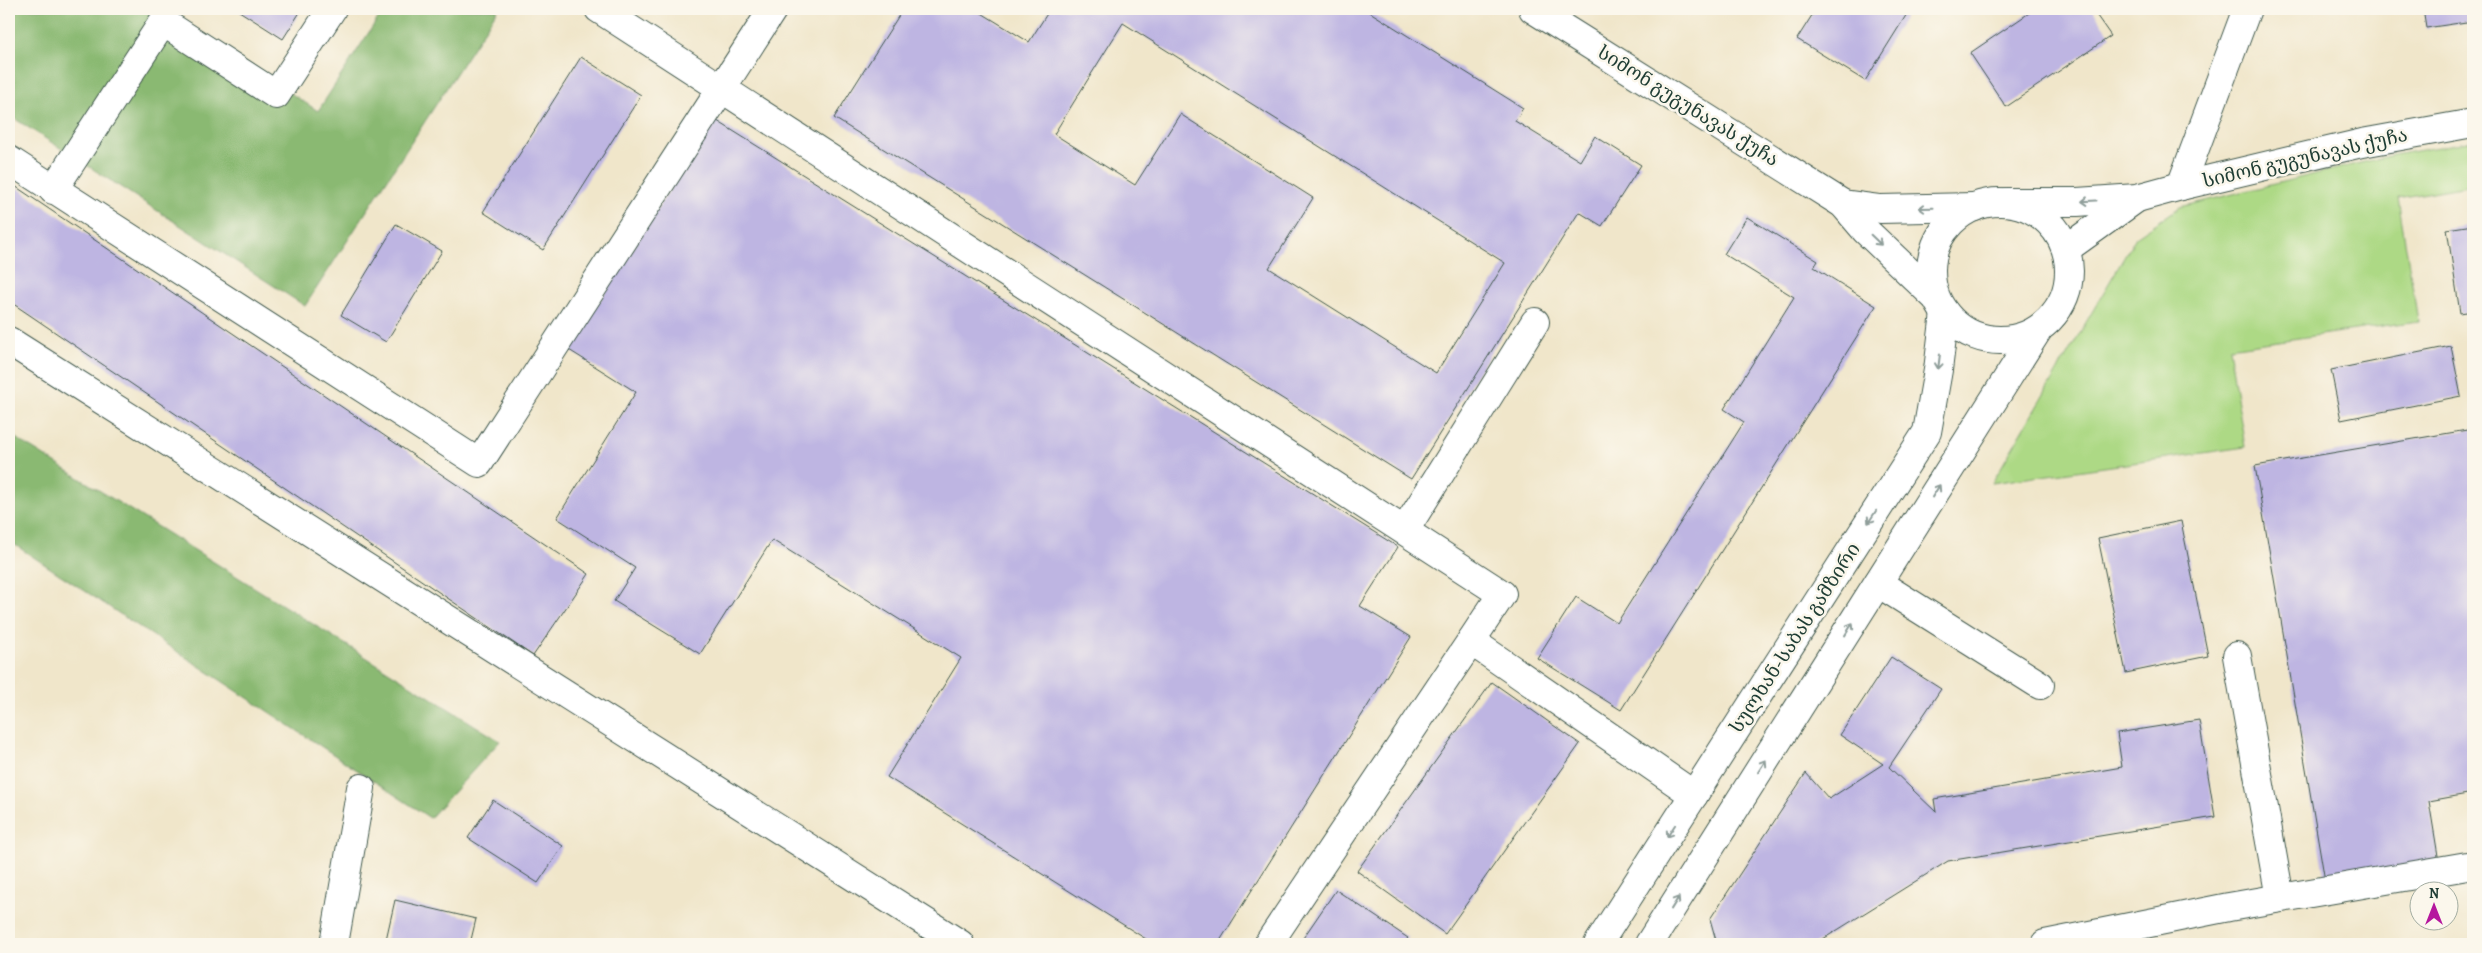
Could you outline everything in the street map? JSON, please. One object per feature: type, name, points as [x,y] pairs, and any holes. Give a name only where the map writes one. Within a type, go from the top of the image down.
[{"type":"main road","points":[[53,190],[163,22],[276,95],[332,9]]},
{"type":"main road","points":[[600,9],[1502,594],[1268,944]]},
{"type":"main road","points":[[9,160],[479,463],[773,9]]},
{"type":"main road","name":"სიმონ გუგუნავას ქუჩა","points":[[1532,9],[1843,204],[1866,231],[1940,305]]},
{"type":"main road","points":[[2181,186],[2247,9]]},
{"type":"main road","name":"სიმონ გუგუნავას ქუჩა","points":[[2007,202],[2077,202],[2137,198],[2362,143],[2473,123]]},
{"type":"main road","name":"სიმონ გუგუნავას ქუჩა","points":[[2066,249],[2137,198]]},
{"type":"main road","points":[[1990,202],[2007,202],[2033,210],[2054,226],[2066,249],[2070,272],[2066,294],[2055,314],[2038,330],[2018,339],[2002,341],[1985,339],[1956,325],[1940,305],[1930,275],[1932,255],[1940,234],[1955,218],[1974,207],[1990,202]]},
{"type":"main road","name":"სიმონ გუგუნავას ქუჩა","points":[[1843,204],[1880,209],[1974,207]]},
{"type":"main road","name":"სულხან-საბას გამზირი","points":[[1598,944],[1927,432],[1938,370],[1940,305]]},
{"type":"main road","points":[[1405,530],[1536,322]]},
{"type":"main road","name":"სულხან-საბას გამზირი","points":[[1649,944],[2038,330]]},
{"type":"main road","points":[[9,341],[960,944]]},
{"type":"main road","points":[[1878,583],[2040,685]]},
{"type":"main road","points":[[1471,641],[1694,795]]},
{"type":"main road","points":[[2237,656],[2280,898]]},
{"type":"main road","points":[[334,944],[361,788]]},
{"type":"main road","points":[[2045,944],[2280,898],[2473,864]]},
{"type":"green space","points":[[9,9],[160,9],[318,111],[384,9],[498,9],[305,306],[9,115]]},
{"type":"green space","points":[[2473,141],[2473,185],[2398,198],[2418,321],[2229,348],[2245,447],[1992,483],[2136,237],[2180,207],[2393,155]]},
{"type":"green space","points":[[9,434],[500,741],[430,818],[9,541]]},
{"type":"building","points":[[236,9],[302,9],[283,39]]},
{"type":"building","points":[[903,9],[975,9],[1029,42],[1050,9],[1365,9],[1523,108],[1515,121],[1580,161],[1595,136],[1641,165],[1602,226],[1579,212],[1411,479],[834,118]],"holes":[[[1123,23],[1505,263],[1436,373],[1269,268],[1313,198],[1180,114],[1135,185],[1054,134]]]},
{"type":"building","points":[[1816,9],[1910,9],[1865,81],[1797,39]]},
{"type":"building","points":[[2035,9],[2092,9],[2111,36],[2006,107],[1970,53]]},
{"type":"building","points":[[2423,9],[2473,9],[2473,21],[2426,28]]},
{"type":"building","points":[[581,57],[641,95],[543,250],[483,212]]},
{"type":"building","points":[[714,119],[1398,547],[1360,606],[1411,637],[1218,944],[1154,944],[887,777],[961,658],[772,540],[700,654],[614,601],[635,568],[557,518],[636,392],[569,350]]},
{"type":"building","points":[[9,182],[589,574],[533,656],[9,301]]},
{"type":"building","points":[[1747,217],[1818,261],[1814,267],[1876,306],[1621,710],[1537,658],[1576,597],[1617,623],[1744,422],[1724,409],[1794,297],[1724,254]]},
{"type":"building","points":[[396,224],[442,251],[386,342],[341,315]]},
{"type":"building","points":[[2473,225],[2473,311],[2460,313],[2447,229]]},
{"type":"building","points":[[2451,346],[2461,396],[2341,420],[2331,370]]},
{"type":"building","points":[[2473,429],[2473,793],[2429,801],[2439,862],[2325,881],[2255,466]]},
{"type":"building","points":[[2181,521],[2208,656],[2126,673],[2098,538]]},
{"type":"building","points":[[1891,657],[1941,689],[1889,767],[1936,812],[1934,799],[2122,767],[2117,733],[2199,720],[2215,817],[1948,861],[1815,944],[1717,944],[1710,919],[1806,773],[1829,799],[1883,764],[1840,735]]},
{"type":"building","points":[[1492,682],[1580,744],[1445,934],[1357,871]]},
{"type":"building","points":[[493,800],[563,846],[538,883],[468,838]]},
{"type":"building","points":[[1336,890],[1408,938],[1403,944],[1299,944]]},
{"type":"building","points":[[395,900],[476,919],[470,944],[385,944]]}]
